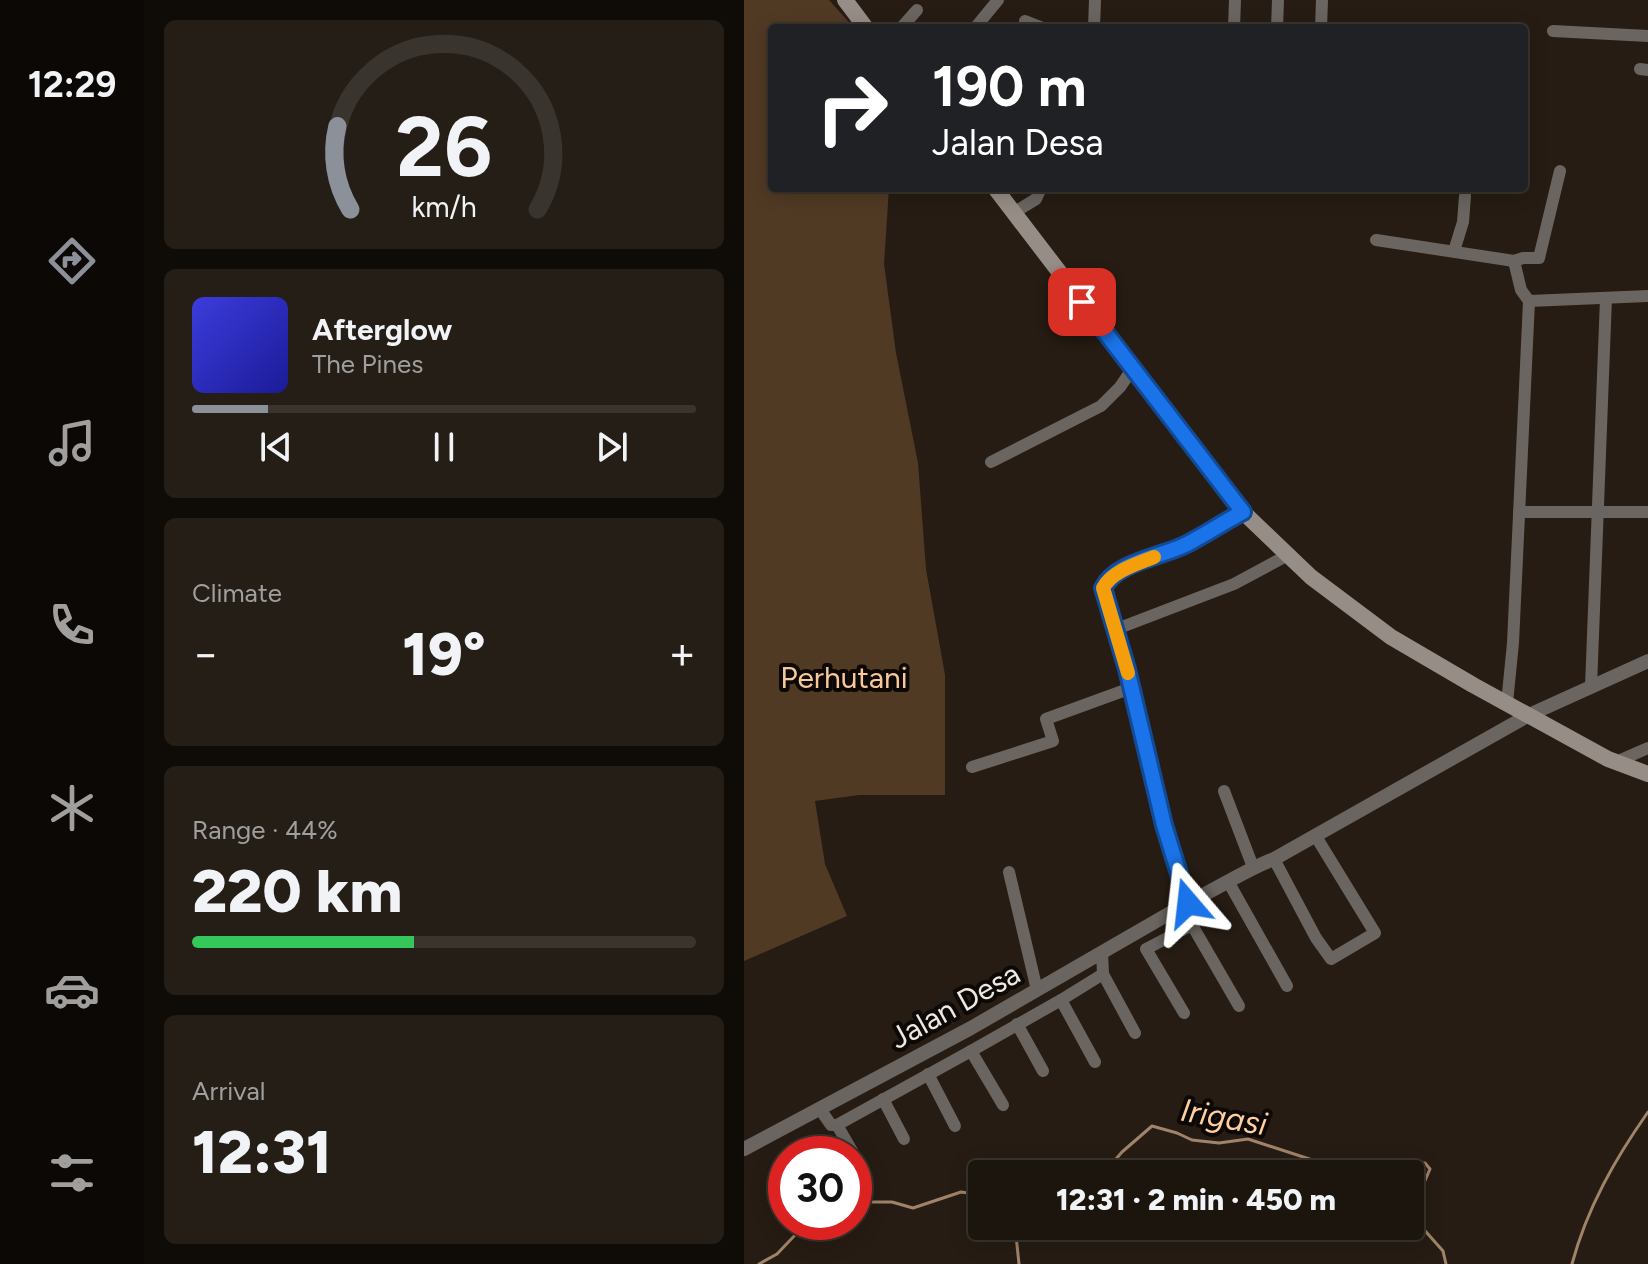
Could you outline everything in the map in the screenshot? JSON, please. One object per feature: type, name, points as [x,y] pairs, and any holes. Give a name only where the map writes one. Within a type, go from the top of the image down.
[{"type":"main road","points":[[845,0],[863,24]]},
{"type":"main road","points":[[998,192],[1243,512],[1311,577],[1391,637],[1616,762],[1648,774]]},
{"type":"street","points":[[978,24],[998,0]]},
{"type":"street","points":[[1094,24],[1095,0]]},
{"type":"street","points":[[1234,24],[1235,0]]},
{"type":"street","points":[[1277,24],[1278,0]]},
{"type":"street","points":[[1321,24],[1322,0]]},
{"type":"street","points":[[905,24],[917,10]]},
{"type":"street","points":[[1025,21],[1033,24]]},
{"type":"street","points":[[1553,31],[1648,36]]},
{"type":"street","points":[[1376,240],[1514,261],[1523,258],[1535,260],[1542,254],[1560,171]]},
{"type":"street","points":[[1013,213],[1036,199],[1039,192]]},
{"type":"street","points":[[1454,251],[1463,222],[1465,196]]},
{"type":"street","points":[[1507,703],[1513,643],[1529,301],[1521,290],[1514,261]]},
{"type":"street","points":[[1529,301],[1648,296]]},
{"type":"street","points":[[1591,687],[1606,298]]},
{"type":"street","points":[[991,462],[1101,406],[1133,368]]},
{"type":"street","points":[[1239,1006],[1192,925],[1190,902],[1164,825],[1103,588],[1107,581],[1129,567],[1185,545],[1243,512]]},
{"type":"street","points":[[1519,512],[1648,512]]},
{"type":"street","points":[[1114,630],[1234,584],[1288,555]]},
{"type":"street","name":"Jalan Desa","points":[[744,1149],[1037,990],[1253,867],[1274,859],[1529,715],[1648,661]]},
{"type":"street","points":[[972,767],[1053,741],[1046,719],[1131,688]]},
{"type":"street","points":[[1616,762],[1648,748]]},
{"type":"street","points":[[1224,791],[1253,867]]},
{"type":"street","points":[[1274,859],[1316,938],[1331,959],[1338,955],[1375,933],[1315,835]]},
{"type":"street","points":[[1009,872],[1037,990]]},
{"type":"street","points":[[1229,883],[1287,986]]},
{"type":"street","points":[[1184,1013],[1146,949],[1192,925]]},
{"type":"street","points":[[1102,952],[1103,974],[1135,1033]]},
{"type":"street","points":[[820,1109],[831,1125],[837,1125],[1103,974]]},
{"type":"street","points":[[1061,1000],[1095,1062]]},
{"type":"street","points":[[1017,1024],[1043,1071]]},
{"type":"street","points":[[971,1051],[1003,1105]]},
{"type":"street","points":[[928,1074],[955,1126]]},
{"type":"street","points":[[883,1099],[904,1139]]},
{"type":"street","points":[[837,1125],[843,1136]]},
{"type":"green space","name":"Perhutani","points":[[744,0],[829,0],[850,24],[768,24],[768,192],[889,192],[884,264],[896,353],[918,463],[926,569],[945,675],[945,795],[859,795],[815,801],[825,864],[847,916],[744,961]]},
{"type":"waterway","points":[[1572,1264],[1603,1185],[1648,1112]]},
{"type":"waterway","name":"Irigasi","points":[[1115,1160],[1152,1126],[1192,1140],[1219,1143],[1248,1139],[1312,1160]]},
{"type":"waterway","name":"Irigasi","points":[[1424,1163],[1430,1169],[1424,1183]]},
{"type":"waterway","name":"Irigasi","points":[[872,1202],[892,1202],[913,1208],[961,1192],[968,1193]]},
{"type":"waterway","name":"Irigasi","points":[[1424,1230],[1443,1251],[1446,1264]]},
{"type":"waterway","name":"Irigasi","points":[[759,1264],[777,1254],[790,1240]]},
{"type":"waterway","name":"Irigasi","points":[[1016,1240],[1019,1264]]},
{"type":"slow traffic","points":[[1128,673],[1103,588],[1107,581],[1129,567],[1154,557]]},
{"type":"route","points":[[1082,302],[1243,512],[1185,545],[1129,567],[1107,581],[1103,588],[1127,669],[1164,825],[1188,903]]}]
